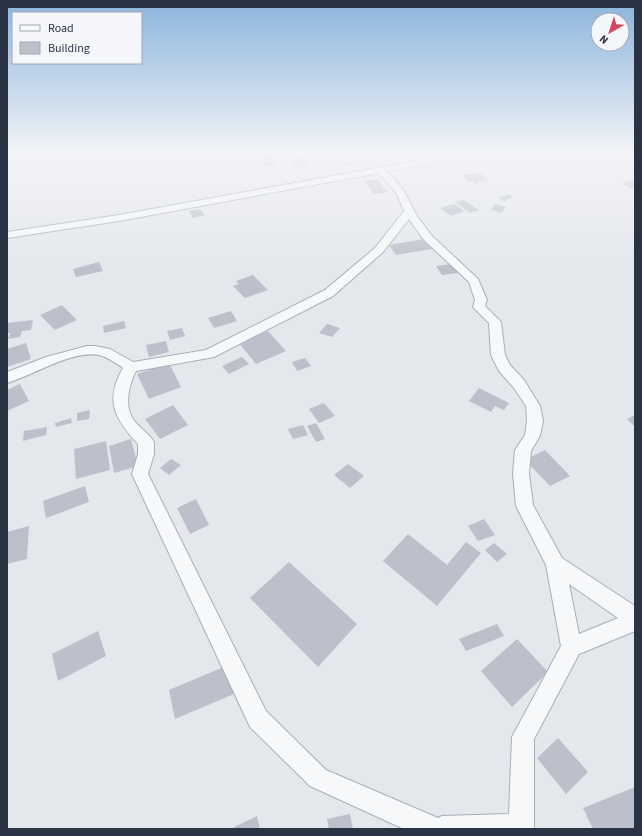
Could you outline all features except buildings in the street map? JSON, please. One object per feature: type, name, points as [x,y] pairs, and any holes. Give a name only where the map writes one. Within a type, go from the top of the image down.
[{"type":"street","points":[[7,235],[104,221],[255,192]]},
{"type":"street","points":[[399,192],[410,212],[428,238],[439,251],[474,282],[481,300],[479,307],[495,322],[498,354],[504,368],[519,384],[533,406],[535,421],[532,436],[523,450],[521,474],[526,506],[554,564],[572,648]]},
{"type":"street","points":[[410,212],[379,250],[329,293],[209,354],[131,367],[123,378],[121,395],[126,421],[146,442],[146,454],[140,474],[258,719],[318,778],[433,829]]},
{"type":"street","points":[[7,378],[60,358],[95,350],[115,355],[131,367]]},
{"type":"street","points":[[554,564],[635,620]]},
{"type":"street","points":[[442,829],[521,827],[523,737],[572,648],[635,620]]}]
